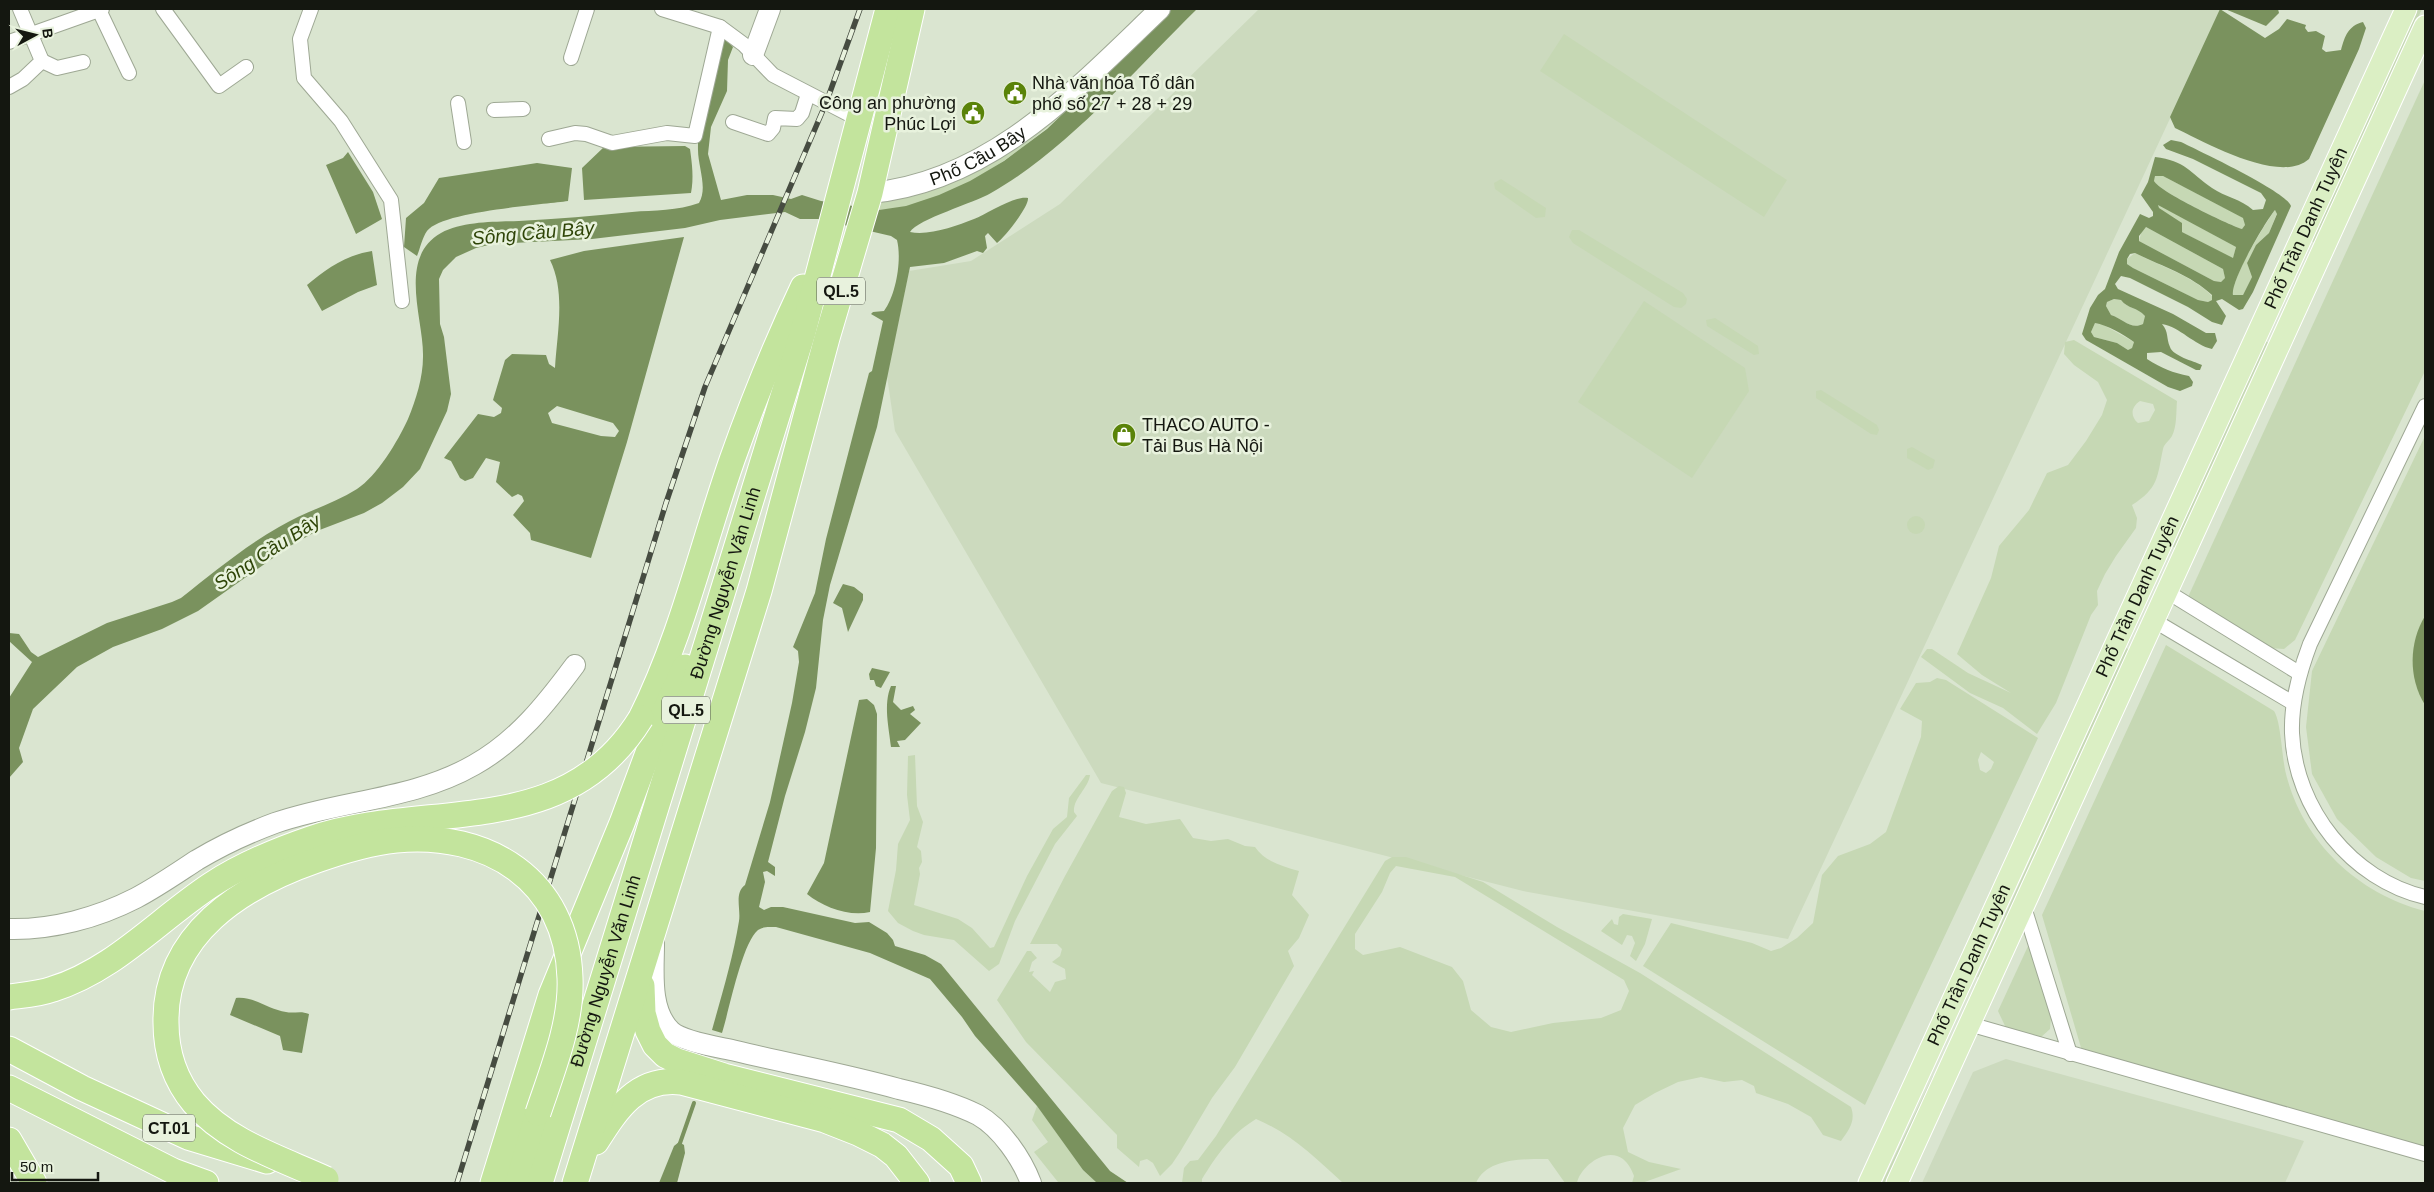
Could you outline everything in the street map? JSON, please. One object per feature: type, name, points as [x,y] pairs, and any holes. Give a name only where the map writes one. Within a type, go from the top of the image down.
[{"type":"highway","name":"Đường Nguyễn Văn Linh","points":[[540,1183],[730,561],[803,332],[888,9]]},
{"type":"highway","name":"Đường Nguyễn Văn Linh","points":[[577,1178],[759,591],[869,194],[912,9]]},
{"type":"highway","points":[[9,997],[39,993],[80,978],[118,955],[211,885],[249,864],[284,848],[325,835],[365,826],[480,813],[523,805],[552,795],[588,776],[610,758],[641,718],[671,648],[732,460],[775,346],[828,236]]},
{"type":"highway","points":[[493,1183],[552,995],[622,823],[658,726],[706,611],[730,561]]},
{"type":"highway","points":[[332,1181],[242,1141],[218,1126],[194,1103],[182,1085],[171,1062],[167,1042],[166,1003],[172,978],[185,951],[198,932],[216,914],[247,892],[268,880],[342,851],[396,840],[453,842],[496,856],[527,876],[545,896],[558,920],[564,938],[571,981],[561,1042],[518,1183]]},
{"type":"highway","points":[[642,971],[643,1013],[648,1031],[655,1045],[665,1055],[677,1061],[724,1076],[899,1120],[931,1139],[961,1166],[968,1183]]},
{"type":"highway","name":"CT.01","points":[[9,1049],[82,1088],[188,1137],[332,1181]]},
{"type":"highway","points":[[577,1178],[608,1124],[639,1089],[662,1080],[696,1085],[825,1120],[858,1133],[882,1145],[896,1156],[917,1183]]},
{"type":"highway","name":"CT.01","points":[[9,1088],[173,1171],[206,1183]]},
{"type":"highway","points":[[9,1140],[34,1183]]},
{"type":"main road","points":[[754,54],[770,9]]},
{"type":"main road","name":"Phố Cầu Bây","points":[[869,194],[910,187],[938,178],[1005,144],[1070,94],[1160,9]]},
{"type":"main road","name":"Phố Trần Danh Tuyên","points":[[1869,1183],[2406,9]]},
{"type":"main road","name":"Phố Trần Danh Tuyên","points":[[1897,1183],[2306,283],[2425,26]]},
{"type":"main road","points":[[2285,274],[2306,283]]},
{"type":"main road","points":[[2137,596],[2159,606]]},
{"type":"main road","points":[[9,929],[58,925],[96,915],[138,897],[243,835],[301,814],[412,791],[457,774],[496,751],[520,732],[542,709],[575,665]]},
{"type":"main road","points":[[654,932],[654,986],[656,1003],[662,1019],[672,1032],[685,1038],[730,1050],[925,1095],[978,1116],[993,1127],[1007,1142],[1031,1183]]},
{"type":"main road","points":[[1946,1015],[1969,1024]]},
{"type":"main road","points":[[724,1076],[730,1050]]},
{"type":"street","points":[[20,9],[42,60],[58,68],[83,62]]},
{"type":"street","points":[[9,42],[100,9],[129,73]]},
{"type":"street","points":[[163,9],[220,86],[246,67]]},
{"type":"street","points":[[310,9],[300,39],[304,78],[341,121],[391,200],[402,301]]},
{"type":"street","points":[[571,58],[588,9]]},
{"type":"street","points":[[662,9],[720,27],[754,54],[773,75],[858,119]]},
{"type":"street","points":[[549,139],[575,133],[586,134],[612,143],[667,133],[695,136],[720,27]]},
{"type":"street","points":[[9,87],[23,79],[42,60]]},
{"type":"street","points":[[733,122],[768,134],[773,128],[775,118],[797,119],[802,113],[808,94]]},
{"type":"street","points":[[458,103],[464,142]]},
{"type":"street","points":[[494,110],[523,109]]},
{"type":"street","points":[[2425,406],[2310,644],[2299,673],[2293,703],[2292,734],[2296,764],[2306,794],[2320,821],[2339,845],[2361,866],[2387,883],[2425,897]]},
{"type":"street","points":[[2159,606],[2299,673]]},
{"type":"street","points":[[2159,606],[2293,703]]},
{"type":"street","points":[[2023,904],[2070,1054]]},
{"type":"street","points":[[1969,1024],[2425,1154]]},
{"type":"shaded area","points":[[1164,9],[1172,9],[1076,102],[1001,163],[961,186],[920,203],[879,210],[881,202],[906,198],[941,186],[978,167]]},
{"type":"shaded area","points":[[1259,9],[2221,9],[1788,939],[1523,891],[1101,783],[895,431],[887,376],[909,271],[971,261],[1060,204]]},
{"type":"shaded area","points":[[2416,9],[2422,9],[2314,242],[2308,240]]},
{"type":"shaded area","points":[[1564,34],[1787,180],[1764,217],[1540,71]]},
{"type":"shaded area","points":[[2425,80],[2425,371],[2295,640],[2284,649],[2269,648],[2188,597]]},
{"type":"shaded area","points":[[2155,176],[2163,176],[2244,218],[2245,225],[2242,229],[2234,226],[2181,200],[2159,186],[2154,181]]},
{"type":"shaded area","points":[[1501,179],[1546,208],[1545,217],[1536,218],[1495,189],[1494,183]]},
{"type":"shaded area","points":[[2158,204],[2236,247],[2233,259],[2182,232],[2181,227],[2158,208]]},
{"type":"shaded area","points":[[2275,210],[2277,213],[2269,233],[2256,245],[2247,263],[2252,277],[2243,295],[2233,295],[2242,265]]},
{"type":"shaded area","points":[[2146,227],[2223,269],[2225,278],[2221,282],[2214,281],[2139,241],[2142,230]]},
{"type":"shaded area","points":[[1572,230],[1579,230],[1683,293],[1687,299],[1686,304],[1681,308],[1674,307],[1573,243],[1569,237]]},
{"type":"shaded area","points":[[2135,253],[2195,282],[2212,296],[2212,300],[2208,302],[2198,300],[2133,268],[2127,264],[2127,259]]},
{"type":"shaded area","points":[[2114,299],[2121,300],[2126,305],[2142,313],[2145,316],[2143,324],[2139,326],[2131,325],[2111,315],[2106,306],[2107,302]]},
{"type":"shaded area","points":[[1644,301],[1745,368],[1749,391],[1692,478],[1578,402]]},
{"type":"shaded area","points":[[1715,318],[1758,346],[1759,354],[1754,355],[1707,326],[1706,320]]},
{"type":"shaded area","points":[[2095,323],[2102,324],[2134,342],[2132,348],[2128,350],[2117,343],[2094,337],[2091,332]]},
{"type":"shaded area","points":[[2074,340],[2177,401],[2176,419],[2175,428],[2164,447],[2158,475],[2152,487],[2141,499],[2132,505],[2137,518],[2136,528],[2105,574],[2097,591],[2098,605],[2091,615],[2056,703],[2037,734],[2003,708],[1970,693],[1921,657],[1927,649],[1932,649],[1968,673],[2011,693],[1982,675],[1957,654],[1991,578],[1999,546],[2029,510],[2047,473],[2068,465],[2102,415],[2107,400],[2098,382],[2074,365],[2064,354],[2065,342]],"holes":[[[2140,401],[2153,404],[2155,410],[2149,421],[2138,423],[2133,415],[2135,406]]]},
{"type":"shaded area","points":[[2263,340],[2269,343],[2177,548],[2173,547]]},
{"type":"shaded area","points":[[1821,390],[1877,425],[1879,430],[1877,435],[1871,434],[1816,398],[1816,391]]},
{"type":"shaded area","points":[[2425,436],[2425,881],[2411,878],[2376,857],[2337,819],[2312,774],[2306,727],[2312,671]]},
{"type":"shaded area","points":[[1912,447],[1935,460],[1933,468],[1928,470],[1907,458],[1907,449]]},
{"type":"shaded area","points":[[1916,516],[1922,519],[1925,525],[1922,531],[1916,534],[1910,531],[1907,525],[1910,519]]},
{"type":"shaded area","points":[[2166,645],[2274,711],[2278,723],[2286,774],[2294,799],[2305,822],[2320,843],[2337,862],[2377,892],[2400,903],[2425,911],[2425,1147],[2082,1051],[2042,915]]},
{"type":"shaded area","points":[[2126,648],[2130,650],[1981,978],[1977,977]]},
{"type":"shaded area","points":[[1937,678],[1946,680],[2038,738],[1865,1105],[1643,966],[1671,923],[1752,943],[1771,951],[1781,948],[1797,938],[1813,923],[1822,875],[1838,856],[1870,844],[1886,832],[1921,737],[1922,721],[1900,709],[1916,683],[1930,682]],"holes":[[[1981,752],[1994,762],[1991,769],[1986,773],[1980,770],[1978,760]]]},
{"type":"shaded area","points":[[915,755],[917,806],[923,822],[917,847],[921,851],[922,862],[919,868],[920,874],[914,905],[958,919],[972,928],[990,948],[994,947],[1027,876],[1053,829],[1067,817],[1069,798],[1086,775],[1090,775],[1087,785],[1074,807],[1074,812],[1077,816],[1055,844],[1015,921],[999,964],[989,971],[954,940],[924,935],[913,931],[898,923],[888,911],[896,870],[898,844],[910,820],[907,795],[908,756]]},
{"type":"shaded area","points":[[1119,786],[1124,787],[1126,793],[1119,817],[1146,824],[1180,819],[1193,838],[1211,841],[1228,839],[1245,846],[1255,847],[1269,860],[1299,871],[1292,895],[1309,915],[1299,938],[1288,951],[1294,966],[1235,1067],[1212,1098],[1172,1164],[1160,1176],[1153,1163],[1147,1159],[1140,1161],[1139,1167],[1117,1148],[1117,1135],[1026,1042],[997,1000],[1027,951],[1031,951],[1037,958],[1032,962],[1029,972],[1034,971],[1032,975],[1050,992],[1055,982],[1066,979],[1065,969],[1052,962],[1060,956],[1062,949],[1057,944],[1030,944],[1112,791]]},
{"type":"shaded area","points":[[1392,857],[1406,857],[1483,882],[1557,927],[1640,973],[1851,1107],[1853,1117],[1849,1129],[1841,1141],[1823,1135],[1811,1117],[1788,1104],[1756,1093],[1754,1086],[1742,1080],[1724,1082],[1701,1077],[1678,1082],[1635,1105],[1623,1128],[1628,1152],[1649,1162],[1681,1169],[1642,1183],[1632,1183],[1634,1176],[1627,1162],[1616,1156],[1609,1155],[1595,1160],[1588,1165],[1577,1183],[1565,1183],[1548,1159],[1528,1159],[1497,1164],[1481,1175],[1476,1183],[1343,1183],[1292,1139],[1256,1119],[1239,1131],[1225,1146],[1202,1179],[1202,1183],[1182,1183],[1184,1168],[1190,1161],[1198,1160],[1216,1136],[1385,861]],"holes":[[[1396,866],[1455,877],[1624,980],[1629,991],[1621,1010],[1601,1018],[1553,1023],[1511,1032],[1491,1027],[1471,1010],[1463,981],[1452,967],[1400,947],[1363,955],[1355,949],[1355,934],[1382,892],[1390,873]]]},
{"type":"shaded area","points":[[1623,914],[1652,919],[1645,944],[1636,961],[1630,956],[1635,943],[1632,936],[1627,935],[1622,945],[1601,931],[1612,919],[1614,924],[1618,925],[1619,917]]},
{"type":"shaded area","points":[[2029,944],[2051,1018],[2050,1029],[2040,1038],[2006,1028],[1998,1011]]},
{"type":"shaded area","points":[[2006,1059],[2304,1141],[2285,1183],[1922,1183],[1973,1072]]},
{"type":"shaded area","points":[[1933,1076],[1935,1077],[1889,1183],[1882,1183]]},
{"type":"shaded area","points":[[1037,1106],[1083,1170],[1097,1183],[1056,1183],[1058,1182],[1034,1152],[1048,1142],[1032,1120]]},
{"type":"water","name":"Sông Cầu Bây","points":[[1172,9],[1197,9],[1125,83],[1047,155],[991,193],[924,222],[910,232],[925,233],[951,227],[974,219],[1016,199],[1028,198],[1025,208],[997,243],[988,233],[985,236],[987,248],[983,253],[977,251],[944,263],[910,267],[877,427],[830,585],[823,620],[816,688],[768,862],[775,867],[775,876],[767,871],[763,872],[765,882],[759,907],[764,910],[771,907],[783,907],[855,923],[869,922],[887,933],[895,946],[925,955],[941,964],[1110,1171],[1128,1183],[1097,1183],[1083,1170],[1037,1106],[975,1036],[962,1017],[930,979],[870,953],[776,927],[760,929],[752,937],[741,963],[722,1033],[712,1030],[737,935],[740,892],[745,885],[770,802],[792,703],[799,662],[798,651],[793,647],[815,593],[826,539],[869,373],[872,371],[883,321],[871,314],[884,311],[895,287],[899,257],[897,240],[891,236],[818,219],[800,219],[785,212],[720,220],[685,228],[592,239],[493,244],[476,248],[456,257],[443,270],[439,279],[440,324],[444,337],[451,394],[447,411],[420,469],[403,487],[382,503],[364,513],[317,531],[290,546],[198,611],[162,629],[113,647],[77,667],[33,709],[19,748],[23,762],[9,778],[9,698],[32,662],[9,641],[9,633],[19,634],[31,652],[38,657],[107,623],[172,602],[181,598],[253,543],[289,522],[348,494],[365,483],[379,467],[399,437],[414,404],[422,372],[423,357],[416,273],[420,258],[428,244],[441,233],[469,224],[666,210],[683,208],[699,203],[703,191],[698,157],[700,125],[716,62],[725,38],[733,47],[728,60],[727,91],[711,127],[708,154],[721,200],[747,195],[773,195],[791,199],[802,195],[821,201],[879,210],[906,206],[939,195],[970,181],[1004,161],[1047,129]]},
{"type":"water","points":[[2220,9],[2265,38],[2279,29],[2287,19],[2306,25],[2305,28],[2308,32],[2316,31],[2325,36],[2322,49],[2326,52],[2341,50],[2348,32],[2354,26],[2363,22],[2366,28],[2359,49],[2309,159],[2296,166],[2280,167],[2242,158],[2175,128],[2170,117]]},
{"type":"water","points":[[2225,9],[2278,9],[2279,13],[2266,26]]},
{"type":"water","points":[[2171,140],[2181,142],[2275,191],[2291,206],[2253,292],[2243,309],[2239,310],[2222,299],[2216,301],[2226,316],[2222,325],[2212,322],[2188,307],[2130,278],[2121,276],[2115,284],[2118,289],[2173,314],[2206,333],[2215,333],[2217,341],[2212,349],[2162,324],[2166,330],[2172,350],[2179,356],[2202,365],[2200,370],[2196,370],[2161,352],[2147,353],[2147,359],[2157,365],[2172,372],[2189,376],[2193,382],[2192,386],[2180,391],[2168,387],[2086,340],[2082,334],[2090,308],[2098,295],[2105,289],[2119,252],[2140,214],[2149,218],[2153,216],[2153,212],[2141,195],[2148,182],[2155,157],[2181,164],[2212,188],[2253,210],[2263,209],[2266,200],[2261,193],[2193,159],[2166,149],[2163,145]],"holes":[[[2155,176],[2163,176],[2243,218],[2245,225],[2242,229],[2209,215],[2168,192],[2154,181]],[[2158,205],[2236,247],[2233,258],[2182,232],[2182,223],[2159,208]],[[2275,210],[2277,214],[2269,233],[2256,245],[2247,263],[2252,277],[2243,295],[2233,295],[2242,266]],[[2146,227],[2223,269],[2225,278],[2221,282],[2214,281],[2139,241],[2139,236]],[[2135,253],[2175,271],[2204,288],[2212,295],[2212,300],[2208,302],[2198,300],[2133,268],[2127,264],[2130,254]],[[2114,299],[2121,300],[2145,316],[2143,324],[2135,326],[2127,323],[2111,315],[2106,306],[2107,302]],[[2095,323],[2115,330],[2134,342],[2132,348],[2128,350],[2117,343],[2094,337],[2091,332]]]},
{"type":"water","points":[[685,146],[690,149],[691,155],[693,176],[691,193],[584,200],[582,168],[604,147]]},
{"type":"water","points":[[348,152],[373,192],[382,219],[356,234],[326,165],[343,158]]},
{"type":"water","points":[[537,163],[572,168],[568,201],[493,210],[452,218],[436,224],[427,231],[417,256],[404,247],[406,218],[424,203],[439,178]]},
{"type":"water","points":[[684,237],[627,442],[591,558],[531,540],[530,533],[513,515],[524,501],[522,496],[518,494],[512,497],[496,482],[500,462],[486,458],[473,478],[465,481],[460,478],[451,461],[444,458],[478,414],[494,417],[501,413],[502,408],[493,400],[505,360],[512,354],[546,355],[549,364],[555,368],[559,327],[559,299],[555,272],[550,260],[584,251]],"holes":[[[557,406],[613,423],[619,431],[615,437],[601,436],[552,423],[548,413]]]},
{"type":"water","points":[[372,251],[377,285],[358,292],[322,311],[307,285],[345,259]]},
{"type":"water","points":[[843,584],[854,587],[863,594],[863,600],[848,632],[842,608],[833,603]]},
{"type":"water","points":[[2425,616],[2425,705],[2419,694],[2413,672],[2413,648]]},
{"type":"water","points":[[872,668],[890,672],[881,688],[876,686],[874,680],[870,680],[869,674]]},
{"type":"water","points":[[891,686],[896,686],[893,702],[901,710],[913,706],[915,710],[910,714],[921,723],[905,740],[897,741],[900,747],[891,747],[887,700]]},
{"type":"water","points":[[867,699],[874,705],[877,714],[876,848],[870,912],[854,913],[828,907],[807,894],[824,863],[859,700]]},
{"type":"water","points":[[236,998],[249,999],[280,1011],[309,1014],[302,1053],[283,1050],[280,1036],[230,1015]]},
{"type":"water","points":[[679,1142],[684,1145],[685,1153],[677,1183],[659,1183],[674,1146]]},
{"type":"waterway","points":[[679,1146],[694,1103]]},
{"type":"railway","points":[[457,1183],[666,503],[705,387],[826,103],[860,9]]},
{"type":"place","name":"Nhà văn hóa Tổ dân phố số 27 + 28 + 29","points":[[1015,93]]},
{"type":"place","name":"Công an phường Phúc Lợi","points":[[973,113]]},
{"type":"place","name":"THACO AUTO - Tải Bus Hà Nội","points":[[1124,435]]}]
